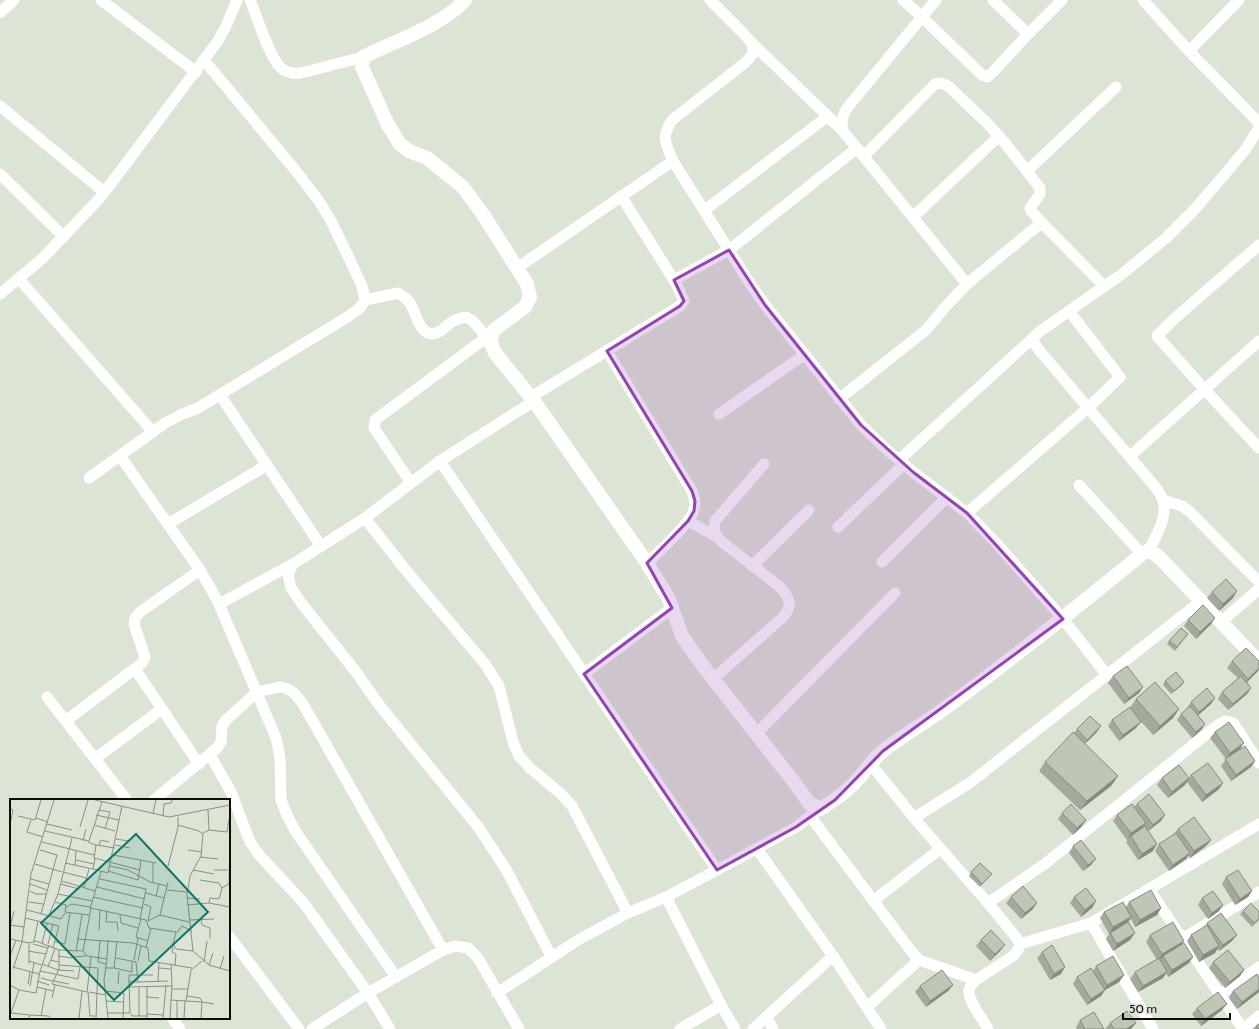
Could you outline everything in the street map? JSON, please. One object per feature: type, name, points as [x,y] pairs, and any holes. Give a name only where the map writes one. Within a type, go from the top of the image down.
[{"type":"street","points":[[0,13],[14,0]]},
{"type":"street","points":[[101,0],[196,72]]},
{"type":"street","points":[[0,294],[43,258],[104,192],[196,72],[226,26],[237,0]]},
{"type":"street","points":[[250,0],[274,60],[282,69],[291,74],[301,73],[363,57],[432,25],[461,5],[465,0]]},
{"type":"street","points":[[710,0],[752,44],[843,131],[968,284]]},
{"type":"street","points":[[903,0],[982,75],[987,76],[1062,0]]},
{"type":"street","points":[[843,131],[843,114],[936,0]]},
{"type":"street","points":[[993,0],[1028,34]]},
{"type":"street","points":[[1143,0],[1189,51],[1259,123]]},
{"type":"street","points":[[1189,51],[1239,0]]},
{"type":"street","points":[[752,44],[754,54],[746,62],[672,120],[666,131],[665,142],[673,161],[765,305],[839,399],[861,425],[902,462],[967,512],[1063,619],[1107,675]]},
{"type":"street","points":[[363,57],[362,67],[388,125],[400,144],[410,151],[428,158],[463,187],[484,216],[527,284],[530,297],[525,307],[494,330],[489,339],[375,420],[374,428],[411,483]]},
{"type":"street","points":[[89,478],[174,418],[198,408],[349,316],[360,308],[365,300],[362,286],[349,258],[330,219],[319,201],[204,60]]},
{"type":"street","points":[[674,280],[729,250],[860,152],[935,84],[941,83],[948,86],[988,123],[999,136],[1040,188],[1041,191],[1030,208],[1031,211],[1104,286]]},
{"type":"street","points":[[1027,171],[1116,87]]},
{"type":"street","points":[[0,106],[104,192]]},
{"type":"street","points":[[705,210],[828,116]]},
{"type":"street","points":[[838,527],[902,462],[1038,332],[1104,286],[1166,238],[1182,223],[1240,156],[1259,128]]},
{"type":"street","points":[[913,217],[999,136]]},
{"type":"street","points":[[517,268],[673,161]]},
{"type":"street","points":[[0,174],[64,237]]},
{"type":"street","points":[[219,604],[293,564],[365,518],[440,461],[532,399],[680,306],[684,301],[682,294],[621,196]]},
{"type":"street","points":[[839,399],[926,330],[946,304],[968,284],[1036,227],[1041,225],[1045,226]]},
{"type":"street","points":[[1259,245],[1174,319],[1157,336],[1259,448]]},
{"type":"street","points":[[19,279],[153,432]]},
{"type":"street","points":[[365,300],[398,293],[410,303],[420,326],[426,332],[432,334],[438,333],[450,323],[460,318],[466,317],[473,321],[489,339],[495,353],[532,399],[647,563],[660,583],[672,608],[682,636],[713,679],[809,803],[873,901],[911,952],[919,960],[976,980]]},
{"type":"street","points":[[967,512],[1089,408],[1120,377],[1069,311]]},
{"type":"street","points":[[497,993],[551,956],[578,940],[628,913],[666,897],[796,827],[815,812],[847,791],[870,763],[883,751],[936,714],[1063,619],[1146,552],[1162,520],[1164,511],[1163,500],[1157,489],[1130,456],[1039,350],[1034,343],[1034,337]]},
{"type":"street","points":[[1130,456],[1259,341]]},
{"type":"street","points":[[607,351],[692,491],[695,501],[694,511],[688,521],[647,563]]},
{"type":"street","points":[[719,414],[804,355]]},
{"type":"street","points":[[220,395],[321,546]]},
{"type":"street","points":[[120,456],[200,570],[219,604],[276,738],[280,758],[281,800],[296,832],[396,977]]},
{"type":"street","points":[[440,461],[717,870]]},
{"type":"street","points":[[717,537],[713,530],[715,521],[764,464]]},
{"type":"street","points":[[168,524],[267,465]]},
{"type":"street","points":[[1079,485],[1146,552],[1160,558],[1259,662]]},
{"type":"street","points":[[882,562],[947,497]]},
{"type":"street","points":[[1163,500],[1182,506],[1259,582]]},
{"type":"street","points":[[752,566],[809,510]]},
{"type":"street","points":[[365,518],[404,568],[485,664],[499,686],[513,742],[519,756],[530,768],[560,793],[572,806],[628,913]]},
{"type":"street","points":[[688,521],[717,537],[780,587],[787,596],[790,605],[788,612],[782,618],[713,679]]},
{"type":"street","points":[[293,564],[288,575],[291,588],[356,672],[380,706],[479,828],[507,871],[551,956]]},
{"type":"street","points":[[67,720],[142,663],[146,657],[134,624],[135,618],[140,612],[200,570]]},
{"type":"street","points":[[1221,622],[1259,589]]},
{"type":"street","points":[[756,734],[896,593]]},
{"type":"street","points":[[914,818],[971,782],[1201,601]]},
{"type":"street","points":[[584,674],[672,608]]},
{"type":"street","points":[[135,669],[199,764]]},
{"type":"street","points":[[155,799],[217,748],[221,742],[222,726],[226,720],[257,692],[280,687],[288,689],[304,704],[443,950]]},
{"type":"street","points":[[47,697],[67,720],[126,799]]},
{"type":"street","points":[[96,758],[162,709]]},
{"type":"street","points":[[988,903],[1046,863],[1218,725],[1226,721],[1233,723],[1259,763]]},
{"type":"street","points":[[210,755],[231,792],[243,828],[250,842],[260,856],[302,902],[368,992],[390,1029]]},
{"type":"street","points":[[870,763],[940,849],[988,903],[1020,944],[1018,950],[1013,956],[976,980],[968,990],[970,998],[988,1029]]},
{"type":"street","points":[[1020,944],[1091,923],[1259,824]]},
{"type":"street","points":[[757,848],[833,956],[881,1029]]},
{"type":"street","points":[[873,901],[940,849]]},
{"type":"street","points":[[1149,889],[1243,1029],[1259,1016]]},
{"type":"street","points":[[1182,939],[1259,892]]},
{"type":"street","points":[[666,897],[721,1005],[735,1029]]},
{"type":"street","points":[[1091,923],[1152,1028]]},
{"type":"street","points":[[230,937],[299,1029]]},
{"type":"street","points":[[312,1029],[368,992],[443,950],[455,946],[468,948],[478,958],[519,1029]]},
{"type":"street","points":[[753,1029],[833,956]]},
{"type":"street","points":[[866,1007],[919,960]]},
{"type":"street","points":[[1220,995],[1259,967]]},
{"type":"street","points":[[680,1029],[721,1005]]},
{"type":"street","points":[[766,1017],[773,1029]]},
{"type":"street","points":[[173,1019],[180,1029]]},
{"type":"highlighted area","points":[[729,250],[765,305],[861,425],[913,472],[967,513],[1063,619],[883,751],[835,800],[796,827],[717,870],[584,674],[672,608],[647,563],[688,521],[694,511],[695,501],[692,491],[607,351],[680,306],[684,301],[674,280]]},
{"type":"building","points":[[1226,579],[1237,591],[1223,604],[1212,592]]},
{"type":"building","points":[[1203,605],[1215,618],[1200,632],[1188,620]]},
{"type":"building","points":[[1181,628],[1188,634],[1177,647],[1169,641]]},
{"type":"building","points":[[1246,648],[1259,661],[1259,668],[1248,679],[1232,661]]},
{"type":"building","points":[[1127,666],[1143,687],[1129,698],[1113,676]]},
{"type":"building","points":[[1176,672],[1184,682],[1174,691],[1165,681]]},
{"type":"building","points":[[1241,676],[1251,688],[1233,704],[1222,692]]},
{"type":"building","points":[[1155,682],[1179,709],[1160,726],[1136,699]]},
{"type":"building","points":[[1207,688],[1215,698],[1199,712],[1191,702]]},
{"type":"building","points":[[1190,706],[1205,724],[1196,732],[1181,714]]},
{"type":"building","points":[[1130,707],[1141,722],[1123,735],[1112,720]]},
{"type":"building","points":[[1090,716],[1101,726],[1087,740],[1077,729]]},
{"type":"building","points":[[1229,722],[1244,743],[1230,753],[1215,732]]},
{"type":"building","points":[[1073,732],[1118,776],[1087,801],[1045,762]]},
{"type":"building","points":[[1245,746],[1255,761],[1236,775],[1225,759]]},
{"type":"building","points":[[1208,763],[1223,783],[1206,795],[1191,775]]},
{"type":"building","points":[[1179,765],[1189,778],[1172,792],[1162,778]]},
{"type":"building","points":[[1149,794],[1165,815],[1153,825],[1137,804]]},
{"type":"building","points":[[1071,804],[1086,820],[1077,828],[1062,813]]},
{"type":"building","points":[[1132,804],[1146,823],[1131,833],[1117,815]]},
{"type":"building","points":[[1194,817],[1211,840],[1194,851],[1178,829]]},
{"type":"building","points":[[1145,826],[1157,844],[1142,854],[1131,836]]},
{"type":"building","points":[[1176,833],[1190,853],[1173,865],[1159,844]]},
{"type":"building","points":[[1081,840],[1096,859],[1088,865],[1073,846]]},
{"type":"building","points":[[980,863],[992,874],[982,884],[971,872]]},
{"type":"building","points":[[1238,870],[1252,891],[1240,899],[1226,877]]},
{"type":"building","points":[[1023,886],[1037,903],[1025,913],[1011,897]]},
{"type":"building","points":[[1086,888],[1096,901],[1085,910],[1074,897]]},
{"type":"building","points":[[1151,890],[1161,908],[1140,920],[1129,902]]},
{"type":"building","points":[[1213,891],[1223,905],[1212,913],[1202,898]]},
{"type":"building","points":[[1123,902],[1131,917],[1113,927],[1104,912]]},
{"type":"building","points":[[1251,903],[1259,912],[1259,919],[1254,923],[1243,911]]},
{"type":"building","points":[[1221,913],[1237,935],[1223,945],[1207,923]]},
{"type":"building","points":[[1128,922],[1135,933],[1117,944],[1110,933]]},
{"type":"building","points":[[1173,922],[1184,941],[1162,954],[1150,935]]},
{"type":"building","points":[[1207,925],[1219,946],[1203,955],[1191,935]]},
{"type":"building","points":[[991,930],[1005,945],[995,954],[981,940]]},
{"type":"building","points":[[1184,943],[1193,957],[1172,970],[1163,956]]},
{"type":"building","points":[[1052,945],[1065,967],[1054,974],[1042,952]]},
{"type":"building","points":[[1228,950],[1244,970],[1230,982],[1213,962]]},
{"type":"building","points":[[1113,956],[1124,975],[1107,985],[1096,966]]},
{"type":"building","points":[[1159,958],[1167,972],[1143,986],[1135,972]]},
{"type":"building","points":[[1091,968],[1105,990],[1091,999],[1077,977]]},
{"type":"building","points":[[942,970],[953,985],[930,1001],[920,986]]},
{"type":"building","points":[[1257,974],[1259,978],[1259,989],[1242,1002],[1233,991]]},
{"type":"building","points":[[1218,992],[1227,1004],[1205,1019],[1197,1008]]},
{"type":"building","points":[[1127,1011],[1136,1023],[1126,1029],[1114,1029],[1110,1023]]},
{"type":"building","points":[[1094,1012],[1104,1029],[1085,1029],[1080,1020]]}]
